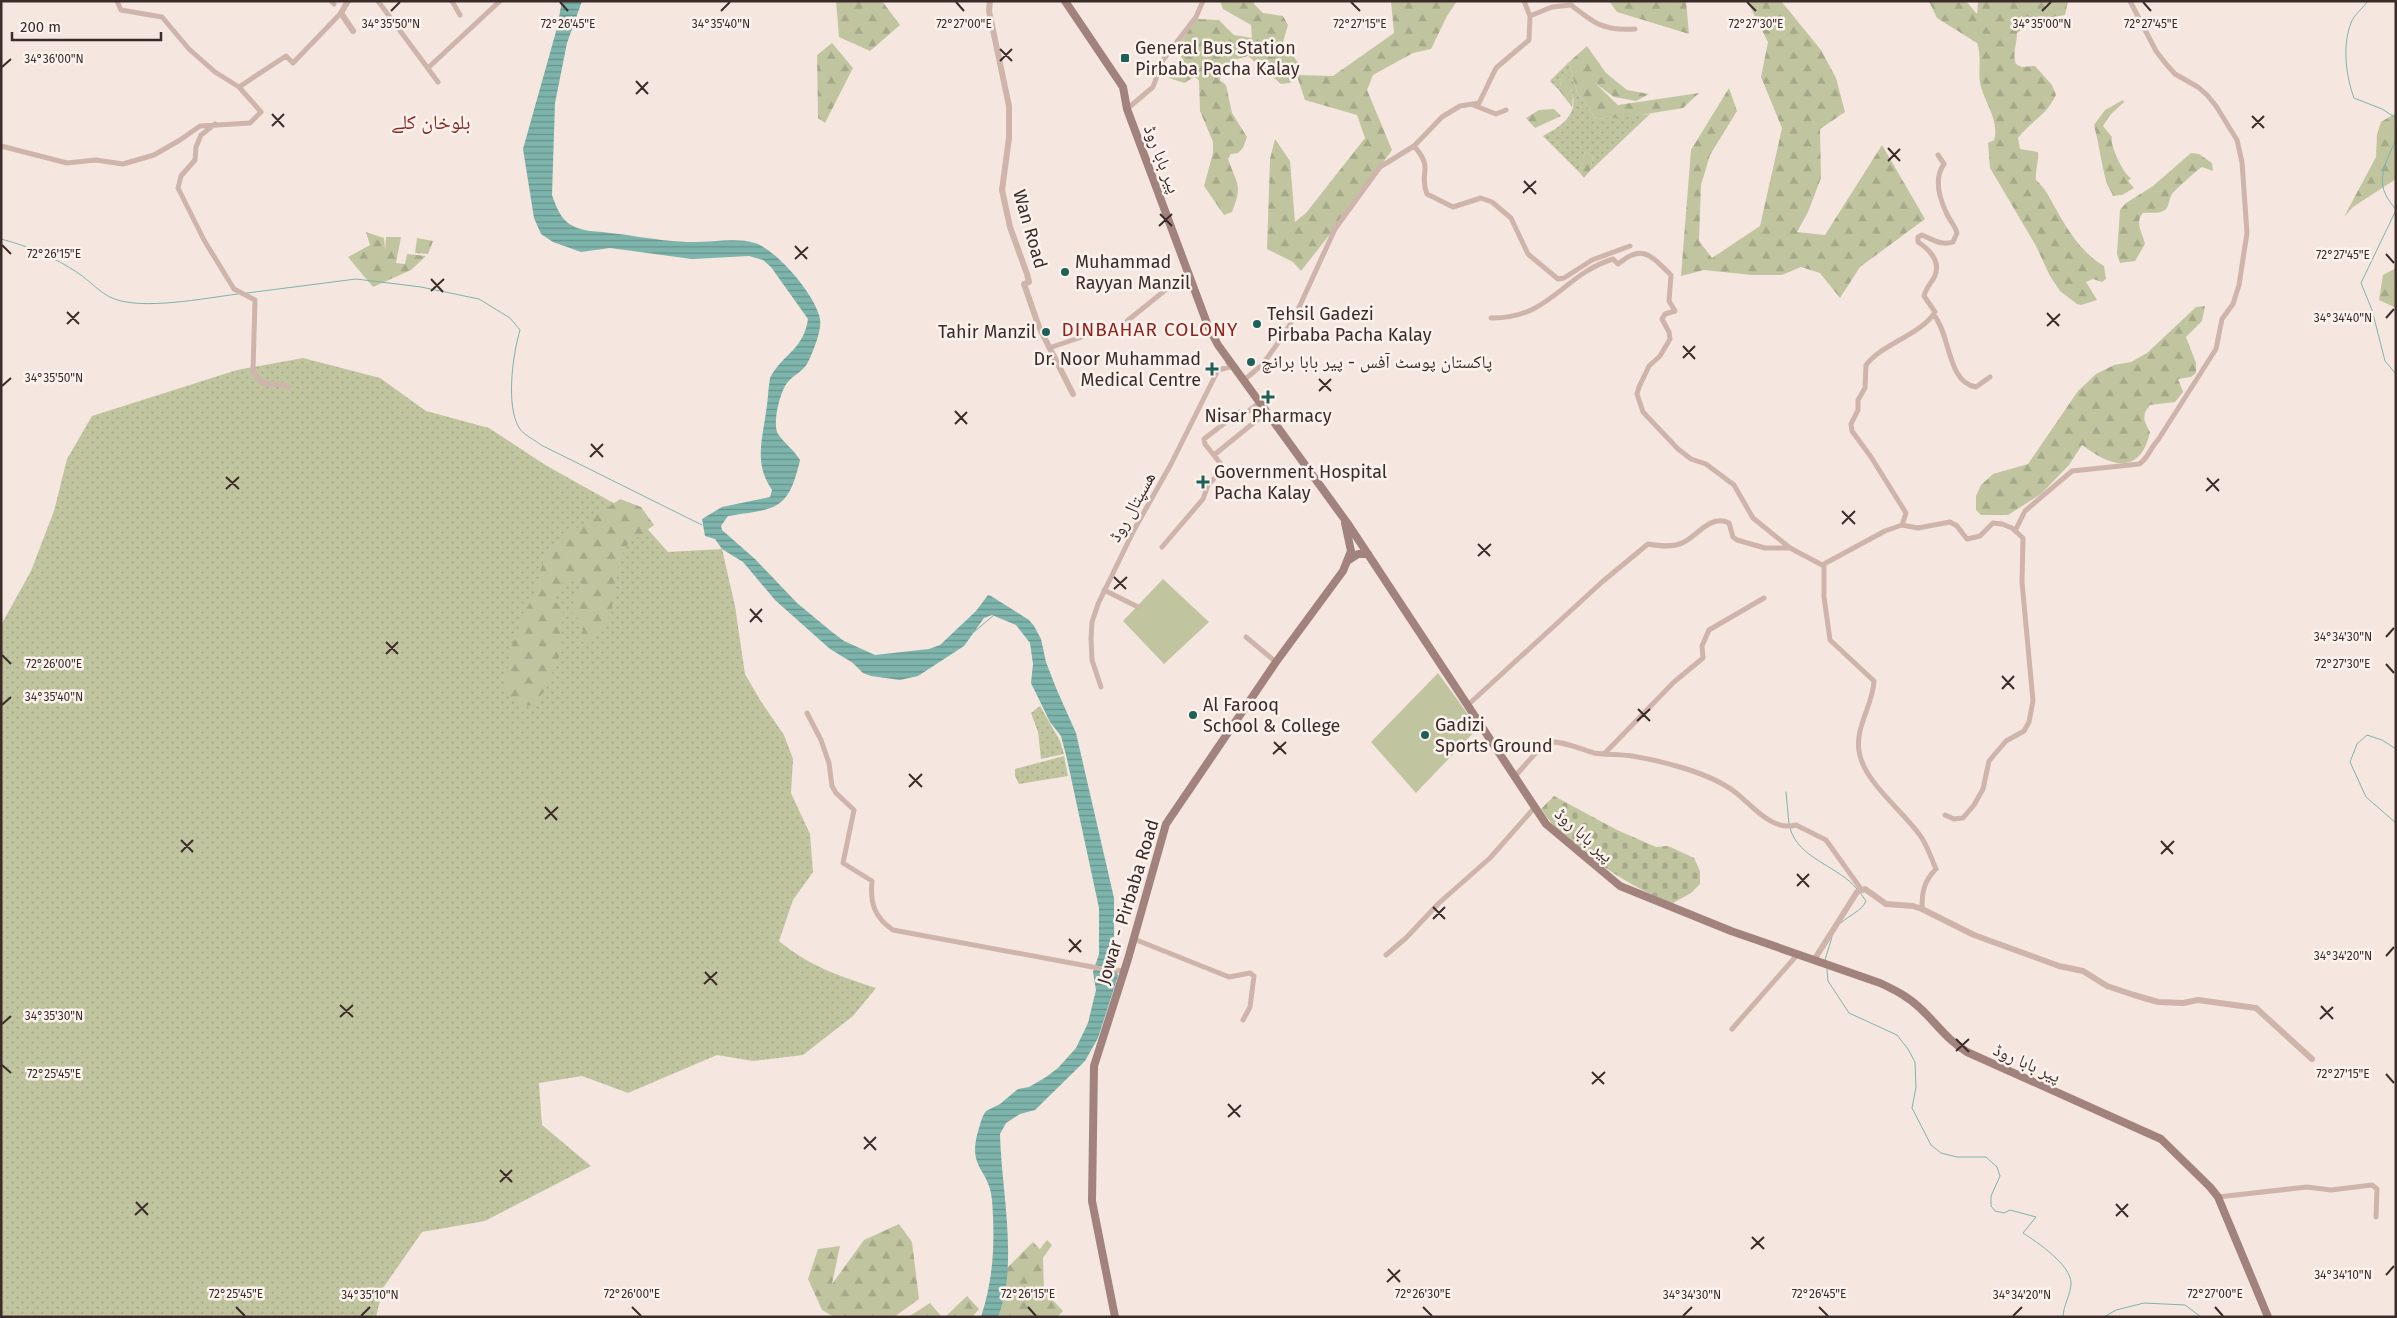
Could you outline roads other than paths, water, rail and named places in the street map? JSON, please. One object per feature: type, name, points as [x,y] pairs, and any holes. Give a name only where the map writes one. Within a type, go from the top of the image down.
[{"type":"main road","name":"پیر بابا روڈ","points":[[1065,1],[1122,87],[1127,109],[1208,326],[1226,355],[1344,518],[1469,704],[1546,824],[1620,886],[1731,931],[1880,983],[1901,994],[1922,1009],[1952,1043],[1967,1052],[2161,1139],[2218,1197],[2268,1317]]},
{"type":"main road","points":[[1344,518],[1351,551],[1349,560]]},
{"type":"main road","points":[[1349,560],[1358,554],[1368,554]]},
{"type":"main road","name":"Jowar - Pirbaba Road","points":[[1115,1317],[1092,1200],[1094,1149],[1092,1092],[1094,1066],[1134,939],[1166,824],[1276,662],[1349,560]]},
{"type":"street","points":[[1,146],[66,163],[96,160],[123,164],[154,155],[200,126],[215,123],[250,123],[261,112],[239,87],[215,72],[189,48],[162,17],[118,9],[117,1]]},
{"type":"street","points":[[239,87],[286,56],[293,62],[341,13],[348,1]]},
{"type":"street","points":[[378,1],[429,67],[438,82]]},
{"type":"street","points":[[452,1],[460,15]]},
{"type":"street","points":[[429,67],[500,1]]},
{"type":"street","name":"Wan Road","points":[[990,1],[989,11],[1009,106],[1009,138],[1002,179],[1004,206],[1027,274],[1028,282],[1024,284],[1032,310],[1073,394]]},
{"type":"street","points":[[1127,109],[1156,82],[1163,60],[1196,18],[1203,1]]},
{"type":"street","points":[[1244,380],[1265,362],[1295,316],[1335,229],[1380,167],[1414,146],[1442,117],[1460,106],[1479,103],[1496,68],[1529,40],[1530,16],[1524,1]]},
{"type":"street","points":[[2015,531],[2025,511],[2072,471],[2144,462],[2151,448],[2216,349],[2222,319],[2233,304],[2239,285],[2247,233],[2242,162],[2237,140],[2207,95],[2198,87],[2175,74],[2166,64],[2156,51],[2130,1]]},
{"type":"street","points":[[1530,16],[1543,10],[1571,5],[1583,16],[1608,29],[1635,29]]},
{"type":"street","points":[[341,13],[353,31]]},
{"type":"street","points":[[1473,105],[1496,114],[1506,110]]},
{"type":"street","points":[[215,123],[201,135],[194,160],[181,176],[178,188],[204,240],[234,289],[255,300],[253,370],[256,377],[260,382],[289,387]]},
{"type":"street","points":[[1414,146],[1423,156],[1426,165],[1424,179],[1427,194],[1453,207],[1481,198],[1492,202],[1511,218],[1528,254],[1558,279],[1564,278],[1592,260],[1630,246]]},
{"type":"street","points":[[1938,155],[1944,164],[1938,176],[1941,197],[1946,213],[1958,233],[1953,242],[1947,244],[1922,235],[1917,239],[1929,250],[1936,265],[1934,278],[1924,296],[1935,312],[1934,315],[1940,324],[1948,345],[1951,364],[1963,382],[1967,386],[1976,387],[1990,376]]},
{"type":"street","points":[[1491,318],[1509,318],[1526,314],[1543,305],[1595,264],[1612,259],[1618,264],[1630,254],[1639,252],[1650,256],[1671,275],[1670,301],[1675,311],[1665,314],[1662,319],[1670,332],[1667,346],[1649,366],[1639,387],[1637,394],[1643,412],[1678,449],[1691,459],[1706,464],[1734,485],[1743,496],[1754,518],[1790,548],[1824,566]]},
{"type":"street","points":[[1127,321],[1188,272]]},
{"type":"street","points":[[1902,525],[1906,513],[1872,457],[1852,431],[1851,424],[1858,410],[1859,396],[1865,388],[1866,365],[1881,352],[1934,315]]},
{"type":"street","points":[[1049,348],[1108,328]]},
{"type":"street","name":"ھسپتال روڈ","points":[[1101,688],[1092,660],[1091,639],[1092,622],[1104,590],[1218,370],[1230,367],[1226,355]]},
{"type":"street","points":[[1162,547],[1203,499],[1208,485],[1224,468],[1205,444],[1204,439],[1239,412],[1246,413],[1260,402]]},
{"type":"street","points":[[1214,455],[1267,412]]},
{"type":"street","points":[[1246,413],[1249,426]]},
{"type":"street","points":[[1469,704],[1602,582],[1648,544],[1665,546],[1682,543],[1717,521],[1729,524],[1734,537],[1754,546],[1790,548]]},
{"type":"street","points":[[1824,566],[1885,531],[1902,525],[1918,528],[1950,522],[1957,526],[1967,539],[1980,536],[1993,523],[2002,524],[2023,538],[2024,571],[2022,582],[2033,701],[2030,722],[2024,731],[2006,741],[1989,761],[1983,789],[1974,805],[1963,818],[1954,819],[1945,815]]},
{"type":"street","points":[[1824,566],[1824,597],[1830,640],[1874,680],[1873,693],[1860,730],[1858,751],[1864,766],[1920,835],[1936,869],[1928,877],[1922,889],[1922,909]]},
{"type":"street","points":[[1104,590],[1138,607]]},
{"type":"street","points":[[1604,753],[1674,682],[1703,658],[1702,646],[1709,630],[1764,598]]},
{"type":"street","points":[[1246,637],[1276,662]]},
{"type":"street","points":[[807,713],[824,747],[831,771],[832,786],[836,793],[854,810],[843,863],[872,881],[870,897],[877,916],[883,923],[893,930],[1098,968],[1124,971]]},
{"type":"street","points":[[1515,776],[1546,744],[1554,741],[1598,754],[1604,753],[1657,760],[1700,775],[1736,793],[1747,805],[1760,814],[1787,828],[1796,825],[1826,840],[1861,889],[1864,889],[1886,904],[1913,906],[1922,909],[1974,935],[2059,966],[2083,971],[2107,986],[2158,1002],[2183,1003],[2198,1000],[2256,1008],[2312,1058]]},
{"type":"street","points":[[1386,955],[1406,938],[1439,903],[1490,858],[1535,807]]},
{"type":"street","points":[[1814,960],[1861,889]]},
{"type":"street","points":[[1134,939],[1229,977],[1250,973],[1254,976],[1250,1007],[1243,1020]]},
{"type":"street","points":[[1732,1029],[1798,954]]},
{"type":"street","points":[[2218,1197],[2307,1187],[2331,1190],[2372,1186],[2377,1189],[2376,1217]]},
{"type":"water","points":[[562,1],[582,1],[567,43],[555,103],[552,195],[558,210],[565,220],[575,227],[590,231],[663,240],[696,242],[739,240],[755,243],[764,247],[784,264],[803,287],[817,309],[820,324],[815,347],[804,368],[784,387],[778,408],[776,429],[778,434],[800,460],[790,490],[784,499],[768,509],[728,516],[721,526],[722,530],[755,559],[797,603],[832,632],[844,641],[875,655],[929,649],[940,645],[976,611],[988,595],[991,596],[1029,620],[1034,626],[1041,639],[1046,662],[1056,688],[1076,733],[1114,898],[1114,957],[1118,976],[1098,1038],[1085,1061],[1035,1110],[1020,1114],[1006,1123],[1000,1134],[1008,1250],[1004,1296],[998,1317],[981,1317],[989,1288],[993,1259],[993,1230],[990,1189],[975,1152],[979,1128],[986,1111],[1000,1104],[1018,1089],[1029,1087],[1046,1077],[1058,1068],[1076,1048],[1088,1023],[1096,990],[1093,972],[1099,954],[1099,908],[1061,736],[1050,722],[1031,683],[1033,664],[1030,643],[1016,625],[992,615],[984,618],[964,646],[918,676],[900,680],[871,676],[863,673],[853,663],[830,649],[775,600],[743,562],[722,549],[715,539],[705,536],[702,519],[722,507],[770,497],[772,490],[766,480],[761,462],[761,443],[770,378],[802,338],[808,319],[771,267],[763,260],[749,256],[692,259],[610,248],[581,252],[553,242],[541,234],[534,218],[523,149],[557,28]]},
{"type":"waterway","points":[[2368,1],[2354,18],[2348,32],[2346,61],[2349,80],[2354,98],[2382,109],[2396,118]]},
{"type":"waterway","points":[[2396,140],[2385,166],[2382,180],[2386,195],[2396,210],[2361,283],[2372,310],[2385,361],[2396,374]]},
{"type":"waterway","points":[[1,239],[51,257],[78,273],[107,296],[125,302],[156,304],[238,294]]},
{"type":"waterway","points":[[247,293],[356,279],[421,287],[479,299],[510,318],[520,330],[512,380],[513,408],[515,420],[520,429],[541,445],[702,525]]},
{"type":"waterway","points":[[974,632],[994,615]]},
{"type":"waterway","points":[[2396,749],[2382,740],[2367,735],[2357,744],[2350,762],[2366,797],[2396,823]]},
{"type":"waterway","points":[[1786,792],[1789,824]]},
{"type":"waterway","points":[[1790,828],[1794,839],[1801,847],[1840,874],[1857,889]]},
{"type":"waterway","points":[[1841,923],[1864,904],[1866,901],[1861,894]]},
{"type":"waterway","points":[[1825,960],[1832,937]]},
{"type":"waterway","points":[[1827,969],[1828,981],[1849,1013],[1897,1035],[1908,1049],[1915,1062],[1916,1087],[1912,1108],[1931,1145],[1941,1153],[1957,1157],[1986,1157],[1997,1167],[2000,1176],[1991,1196],[1991,1206],[1995,1211],[2004,1213],[2010,1210],[2036,1217],[2023,1233],[2060,1262],[2070,1276],[2071,1287],[2063,1317]]},
{"type":"waterway","points":[[2104,1317],[2116,1310],[2144,1303],[2185,1305],[2201,1317]]},
{"type":"place","name":"General Bus Station Pirbaba Pacha Kalay","points":[[1125,58]]},
{"type":"place","name":"Muhammad Rayyan Manzil","points":[[1065,272]]},
{"type":"place","name":"Tehsil Gadezi Pirbaba Pacha Kalay","points":[[1257,324]]},
{"type":"place","name":"Tahir Manzil","points":[[1046,332]]},
{"type":"place","name":"پاکستان پوسٹ آفس - پیر بابا برانچ","points":[[1251,362]]},
{"type":"place","name":"Dr. Noor Muhammad Medical Centre","points":[[1212,369]]},
{"type":"place","name":"Nisar Pharmacy","points":[[1268,397]]},
{"type":"place","name":"Government Hospital Pacha Kalay","points":[[1203,482]]},
{"type":"place","name":"Al Farooq School & College","points":[[1193,715]]},
{"type":"place","name":"Gadizi Sports Ground","points":[[1425,735]]},
{"type":"district","name":"بلوخان كلے","points":[[431,122]]},
{"type":"district","name":"DINBAHAR COLONY","points":[[1150,329]]}]
